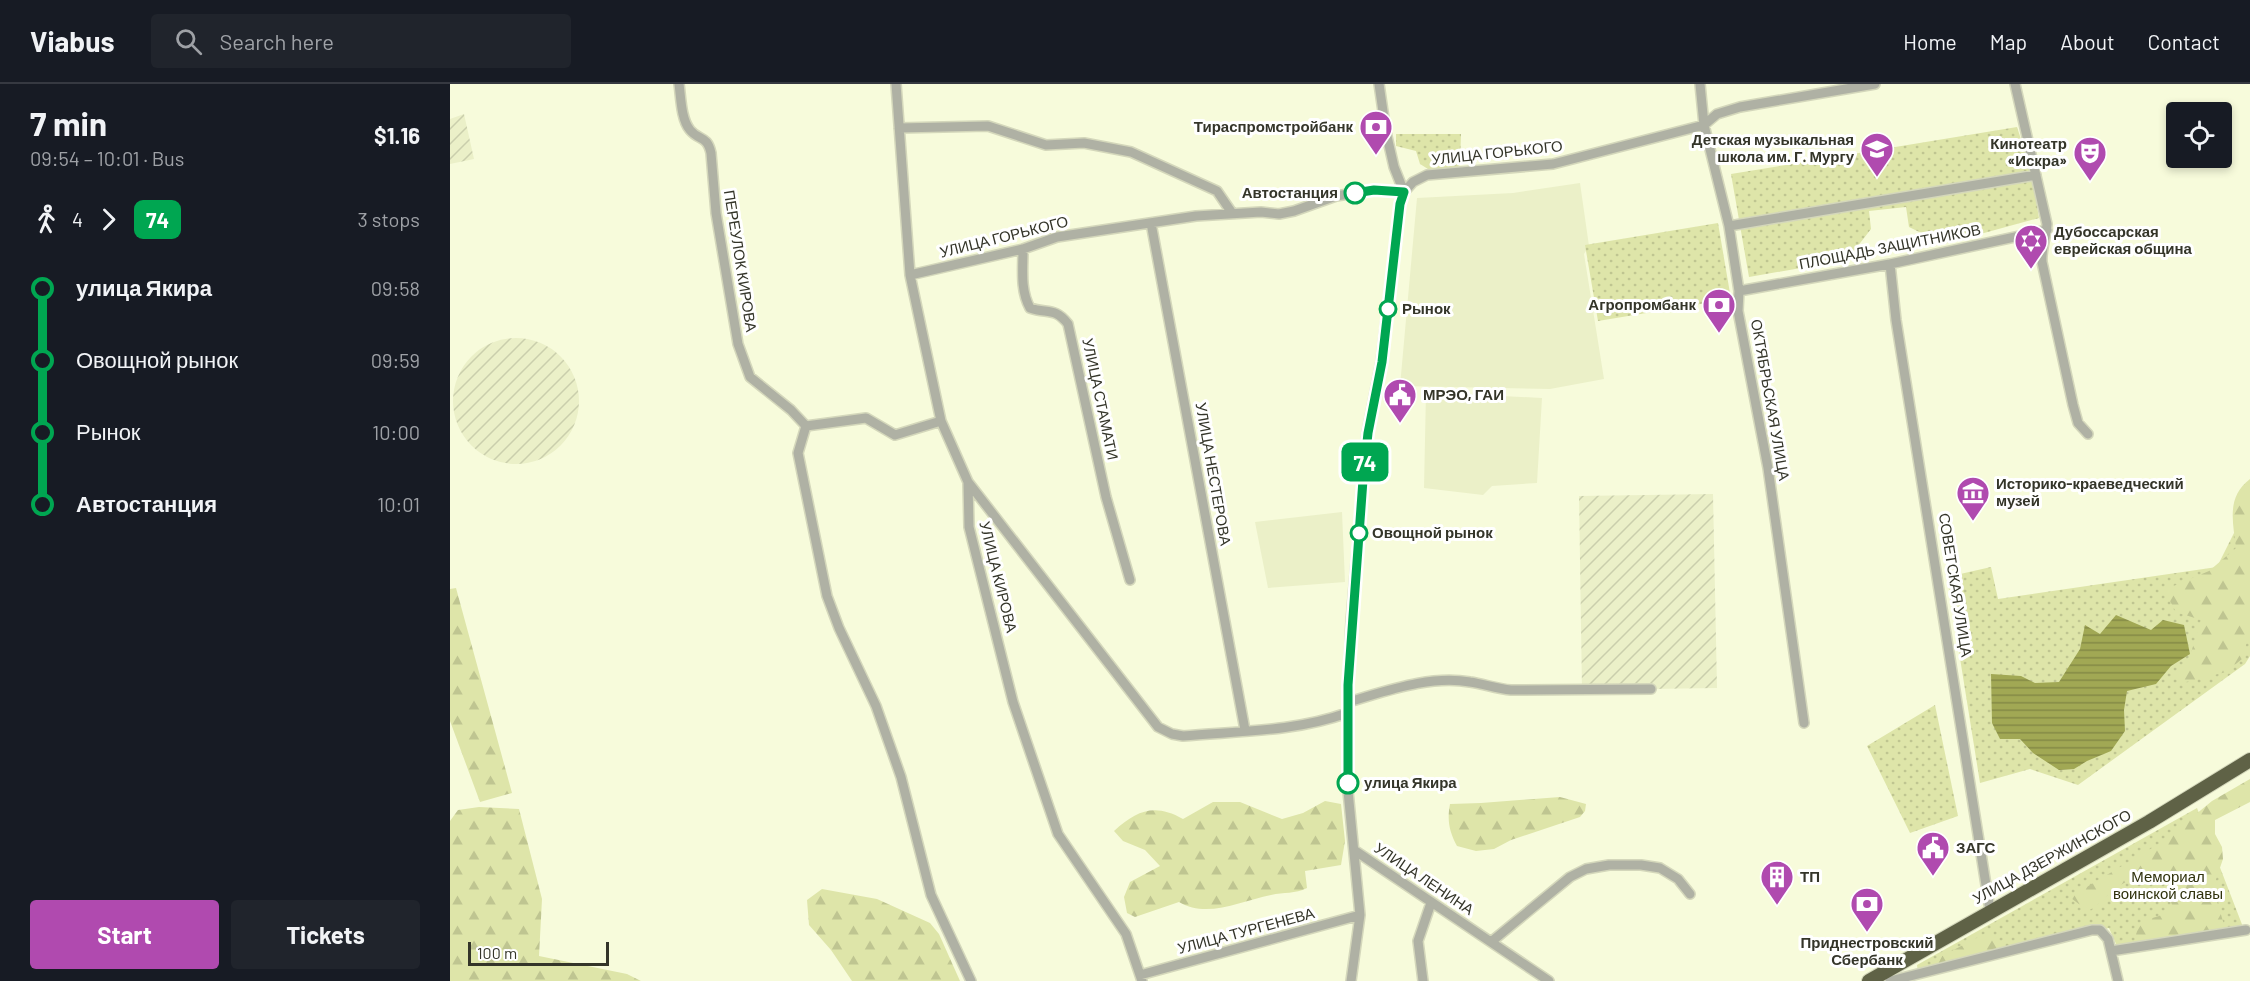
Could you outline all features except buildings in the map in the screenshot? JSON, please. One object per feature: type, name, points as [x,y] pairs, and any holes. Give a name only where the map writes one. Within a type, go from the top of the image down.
[{"type":"highway","name":"УЛИЦА ДЗЕРЖИНСКОГО","points":[[1869,981],[1990,910],[2149,822],[2250,760]]},
{"type":"street","name":"ПЕРЕУЛОК КИРОВА","points":[[679,84],[688,128],[710,144],[716,213],[738,344],[750,377],[791,410],[806,426]]},
{"type":"street","name":"УЛИЦА КИРОВА","points":[[896,84],[910,275],[941,421],[968,482],[969,527],[1013,702],[1058,834],[1126,934],[1141,978]]},
{"type":"street","points":[[1379,84],[1394,167],[1404,192]]},
{"type":"street","name":"ОКТЯБРЬСКАЯ УЛИЦА","points":[[1700,84],[1704,125],[1729,226],[1738,291],[1738,311],[1768,468],[1804,723]]},
{"type":"street","name":"УЛИЦА ГОРЬКОГО","points":[[910,275],[1023,249],[1057,237],[1232,213],[1279,214],[1336,196],[1374,190],[1404,192],[1413,182],[1427,175],[1552,164],[1704,125],[1717,114],[1740,107],[1875,84]]},
{"type":"street","points":[[2015,84],[2047,230],[2041,251],[2042,262],[2073,405],[2078,423],[2088,434]]},
{"type":"street","points":[[899,128],[988,126],[1046,144],[1084,143],[1131,152],[1217,191],[1232,213]]},
{"type":"street","points":[[1729,226],[2036,175]]},
{"type":"street","name":"УЛИЦА ЛЕНИНА","points":[[1404,192],[1400,204],[1382,362],[1368,433],[1351,622],[1347,702],[1348,791],[1354,850],[1549,981]]},
{"type":"street","name":"УЛИЦА НЕСТЕРОВА","points":[[1151,223],[1245,730]]},
{"type":"street","name":"ПЛОЩАДЬ ЗАЩИТНИКОВ","points":[[1738,291],[1890,264],[2047,230]]},
{"type":"street","name":"УЛИЦА СТАМАТИ","points":[[1023,249],[1025,298],[1030,308],[1040,312],[1054,311],[1061,315],[1068,324],[1106,497],[1130,580]]},
{"type":"street","name":"СОВЕТСКАЯ УЛИЦА","points":[[1890,264],[1896,320],[1990,910]]},
{"type":"street","points":[[941,421],[895,435],[866,418],[806,426],[798,453],[827,596],[839,628],[876,706],[901,777],[932,896],[971,981]]},
{"type":"street","points":[[968,482],[1158,728],[1183,736],[1298,727],[1347,714]]},
{"type":"street","points":[[1347,702],[1414,684],[1451,681],[1470,682],[1496,689],[1511,690],[1651,689]]},
{"type":"street","points":[[1351,981],[1360,915],[1354,850]]},
{"type":"street","points":[[1491,942],[1570,877],[1586,869],[1609,865],[1641,865],[1660,868],[1678,879],[1690,894]]},
{"type":"street","points":[[1423,981],[1418,941],[1431,903]]},
{"type":"street","name":"УЛИЦА ТУРГЕНЕВА","points":[[1141,978],[1360,915]]},
{"type":"street","points":[[1890,981],[2092,930],[2100,930],[2108,939],[2118,981]]},
{"type":"street","points":[[2111,951],[2246,930]]},
{"type":"shaded area","points":[[464,114],[474,159],[450,164],[450,119]]},
{"type":"shaded area","points":[[1580,183],[1589,246],[1584,254],[1604,379],[1550,389],[1400,386],[1417,198],[1513,193]]},
{"type":"shaded area","points":[[516,338],[540,343],[560,357],[574,377],[579,401],[574,425],[560,445],[540,459],[516,464],[492,459],[472,445],[458,425],[453,401],[458,377],[472,357],[492,343]]},
{"type":"shaded area","points":[[1426,392],[1542,398],[1537,483],[1492,486],[1483,495],[1424,488]]},
{"type":"shaded area","points":[[1713,494],[1717,688],[1582,690],[1579,496]]},
{"type":"shaded area","name":"Овощной рынок","points":[[1342,512],[1345,582],[1268,588],[1255,522]]},
{"type":"shaded area","points":[[2116,615],[2151,630],[2163,620],[2184,625],[2190,654],[2171,666],[2156,684],[2127,691],[2124,710],[2125,731],[2111,751],[2074,769],[2059,770],[2033,753],[2020,739],[2000,739],[1992,723],[1991,674],[2021,676],[2035,683],[2059,682],[2080,649],[2085,625],[2100,634]]},
{"type":"green space","points":[[2017,127],[2031,170],[2039,218],[1944,244],[1909,227],[1906,207],[1869,211],[1871,229],[1847,260],[1749,277],[1731,174]]},
{"type":"green space","points":[[1396,134],[1461,134],[1460,164],[1457,168],[1428,169],[1420,164],[1416,151],[1396,146]]},
{"type":"green space","points":[[1718,223],[1731,299],[1598,321],[1585,245]]},
{"type":"green space","points":[[2250,479],[2250,631],[2242,659],[2226,672],[2186,682],[2177,677],[2190,656],[2201,620],[2176,612],[2164,590],[2209,571],[2236,548],[2234,502],[2242,486]]},
{"type":"green space","points":[[2244,513],[2250,516],[2250,656],[2245,664],[2078,785],[2030,769],[1980,783],[1947,577],[1991,567],[1998,599],[2217,567]]},
{"type":"green space","points":[[456,588],[512,793],[480,802],[450,721],[450,589]]},
{"type":"green space","points":[[1935,705],[1958,816],[1910,833],[1867,746]]},
{"type":"green space","points":[[2250,779],[2250,802],[2215,820],[2215,834],[2222,847],[2223,859],[2213,888],[2225,928],[2222,933],[2140,943],[2136,939],[2139,926],[2146,920],[2166,912],[2172,905],[2164,878],[2155,870],[2149,875],[2119,886],[2088,911],[2071,898],[2162,842],[2212,801]]},
{"type":"green space","points":[[1560,797],[1586,804],[1585,811],[1580,817],[1511,840],[1494,849],[1476,851],[1457,846],[1452,835],[1449,825],[1450,804]]},
{"type":"green space","points":[[1325,801],[1341,804],[1345,841],[1341,865],[1305,871],[1307,888],[1213,909],[1190,907],[1179,902],[1135,917],[1127,913],[1124,897],[1130,882],[1160,866],[1145,850],[1123,841],[1114,831],[1131,818],[1155,810],[1164,811],[1183,819],[1213,802],[1240,802],[1282,819],[1303,813]]},
{"type":"green space","points":[[479,807],[519,809],[542,899],[539,956],[627,974],[641,981],[450,981],[450,821],[458,810]]},
{"type":"green space","name":"Мемориал воинской славы","points":[[2197,808],[2243,927],[2117,946],[2109,928],[1927,975],[1918,973],[1917,965]]},
{"type":"green space","points":[[822,889],[877,899],[930,923],[939,934],[960,981],[852,981],[831,950],[809,925],[807,900]]},
{"type":"green space","points":[[1988,932],[1997,939],[1999,950],[1937,966],[1942,956]]},
{"type":"bus line","name":"74","points":[[1348,783],[1347,714],[1351,622],[1363,480],[1368,433],[1382,362],[1400,204],[1404,192],[1374,190],[1355,193]]},
{"type":"place","name":"Тираспромстройбанк","points":[[1376,156]]},
{"type":"place","name":"Детская музыкальная школа им. Г. Мургу","points":[[1877,178]]},
{"type":"place","name":"Кинотеатр «Искра»","points":[[2090,182]]},
{"type":"place","name":"Автостанция","points":[[1355,193]]},
{"type":"place","name":"Дубоссарская еврейская община","points":[[2031,270]]},
{"type":"place","name":"Рынок","points":[[1388,309]]},
{"type":"place","name":"Агропромбанк","points":[[1719,334]]},
{"type":"place","name":"МРЭО, ГАИ","points":[[1400,424]]},
{"type":"place","name":"Историко-краеведческий музей","points":[[1973,522]]},
{"type":"place","name":"Овощной рынок","points":[[1359,533]]},
{"type":"place","name":"улица Якира","points":[[1348,783]]},
{"type":"place","name":"ЗАГС","points":[[1933,877]]},
{"type":"place","name":"ТП","points":[[1777,906]]},
{"type":"place","name":"Приднестровский Сбербанк","points":[[1867,933]]}]
